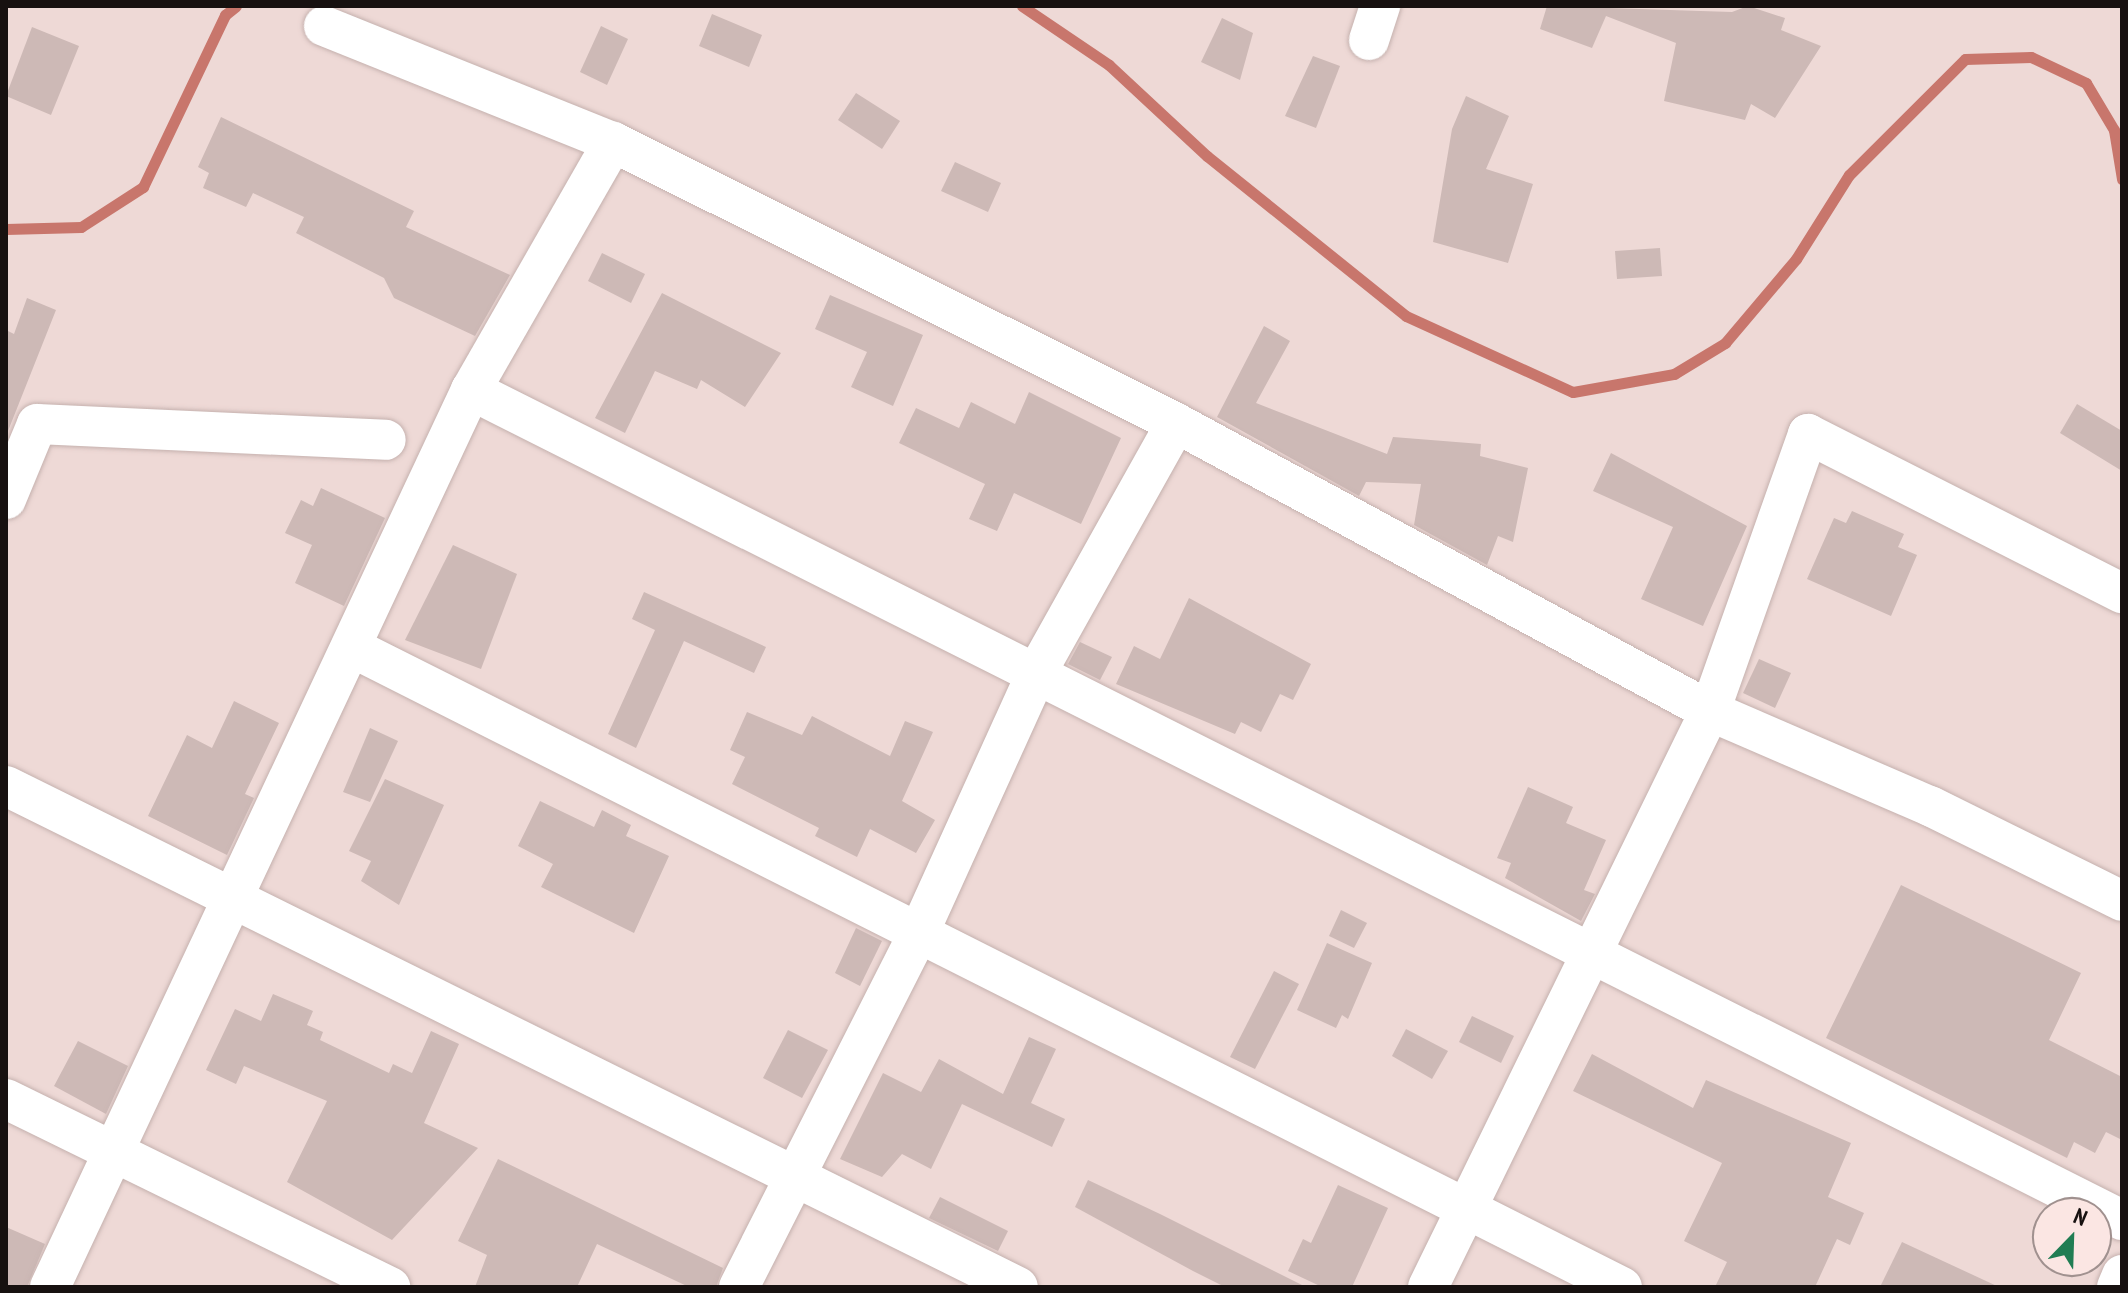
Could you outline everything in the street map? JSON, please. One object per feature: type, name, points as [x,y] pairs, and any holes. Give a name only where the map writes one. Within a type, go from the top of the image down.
[{"type":"street","points":[[324,26],[613,142],[1176,423],[1710,711],[1930,806],[2122,901]]},
{"type":"street","points":[[50,1287],[113,1150],[238,896],[471,390],[613,142]]},
{"type":"street","points":[[471,390],[1038,670],[1593,955],[2122,1220]]},
{"type":"street","points":[[739,1287],[921,928],[1038,670],[1176,423]]},
{"type":"street","points":[[6,499],[37,424],[386,440]]},
{"type":"street","points":[[1428,1287],[1710,711],[1808,434],[2122,593]]},
{"type":"street","points":[[351,647],[921,928],[1464,1211],[1622,1287]]},
{"type":"street","points":[[6,786],[238,896],[792,1178],[1018,1287]]},
{"type":"street","points":[[6,1099],[390,1287]]},
{"type":"street","points":[[2117,1287],[2122,1275]]},
{"type":"building","points":[[1547,6],[1732,12],[1748,6],[1785,18],[1781,30],[1821,46],[1775,118],[1751,104],[1745,120],[1664,101],[1676,43],[1606,16],[1592,48],[1540,29]]},
{"type":"building","points":[[712,14],[762,35],[749,67],[699,46]]},
{"type":"building","points":[[1222,18],[1253,33],[1240,80],[1201,62]]},
{"type":"building","points":[[601,26],[628,39],[607,85],[580,72]]},
{"type":"building","points":[[32,27],[79,46],[51,115],[6,96]]},
{"type":"building","points":[[1313,56],[1340,66],[1316,128],[1285,116]]},
{"type":"building","points":[[856,93],[900,121],[882,149],[838,120]]},
{"type":"building","points":[[1466,96],[1509,116],[1486,169],[1533,184],[1508,263],[1433,242],[1452,129]]},
{"type":"building","points":[[221,117],[414,211],[406,227],[510,275],[475,336],[394,298],[384,278],[296,233],[304,217],[253,193],[246,207],[203,188],[209,173],[198,167]]},
{"type":"building","points":[[955,162],[1001,183],[988,212],[941,191]]},
{"type":"building","points":[[1660,248],[1662,276],[1617,279],[1615,251]]},
{"type":"building","points":[[602,253],[645,274],[631,303],[588,281]]},
{"type":"building","points":[[662,293],[781,353],[745,407],[701,380],[697,389],[655,371],[625,433],[595,418]]},
{"type":"building","points":[[830,295],[923,335],[893,406],[851,387],[867,352],[815,329]]},
{"type":"building","points":[[27,298],[56,310],[6,436],[6,330],[14,334]]},
{"type":"building","points":[[1264,326],[1290,341],[1256,403],[1387,454],[1393,437],[1481,444],[1480,456],[1528,468],[1513,542],[1498,536],[1487,565],[1414,525],[1421,484],[1366,482],[1359,496],[1217,417]]},
{"type":"building","points":[[1029,392],[1121,438],[1081,524],[1014,493],[997,531],[969,519],[985,484],[899,443],[916,408],[959,428],[971,402],[1015,424]]},
{"type":"building","points":[[2077,404],[2122,431],[2122,471],[2060,433]]},
{"type":"building","points":[[1611,453],[1747,526],[1703,626],[1641,599],[1673,527],[1593,491]]},
{"type":"building","points":[[321,488],[385,518],[344,606],[295,583],[312,545],[285,533],[301,500],[313,506]]},
{"type":"building","points":[[1852,511],[1904,534],[1898,547],[1917,555],[1891,616],[1807,579],[1834,518],[1846,523]]},
{"type":"building","points":[[453,545],[517,574],[481,669],[405,640]]},
{"type":"building","points":[[644,592],[766,647],[754,673],[684,641],[636,748],[608,734],[655,630],[632,619]]},
{"type":"building","points":[[1189,598],[1311,664],[1293,700],[1280,694],[1261,732],[1241,722],[1235,734],[1116,684],[1134,646],[1160,659]]},
{"type":"building","points":[[1080,642],[1112,657],[1100,680],[1068,664]]},
{"type":"building","points":[[1759,659],[1791,673],[1775,708],[1743,693]]},
{"type":"building","points":[[234,701],[279,723],[245,794],[254,798],[227,855],[148,816],[187,735],[212,748]]},
{"type":"building","points":[[747,712],[802,735],[812,716],[890,756],[905,721],[933,732],[902,801],[935,820],[916,853],[870,829],[857,857],[815,836],[819,828],[732,784],[745,757],[730,750]]},
{"type":"building","points":[[370,728],[398,741],[370,802],[343,792]]},
{"type":"building","points":[[385,779],[444,805],[399,905],[361,881],[371,861],[349,851]]},
{"type":"building","points":[[1528,787],[1573,807],[1566,823],[1606,840],[1584,890],[1595,894],[1581,921],[1505,878],[1511,863],[1497,858]]},
{"type":"building","points":[[540,801],[594,827],[602,810],[631,825],[626,836],[669,856],[634,933],[541,887],[553,864],[518,846]]},
{"type":"building","points":[[1901,885],[2081,973],[2049,1040],[2122,1077],[2122,1140],[2106,1132],[2095,1153],[2074,1142],[2067,1158],[1826,1038]]},
{"type":"building","points":[[1341,910],[1367,923],[1354,948],[1329,936]]},
{"type":"building","points":[[856,928],[882,941],[860,986],[835,973]]},
{"type":"building","points":[[1327,943],[1372,963],[1348,1019],[1342,1015],[1336,1028],[1297,1010]]},
{"type":"building","points":[[1274,971],[1299,984],[1255,1069],[1230,1057]]},
{"type":"building","points":[[273,994],[313,1011],[307,1025],[323,1032],[320,1040],[389,1073],[393,1064],[412,1073],[431,1031],[459,1044],[424,1123],[478,1148],[392,1240],[287,1182],[327,1101],[244,1066],[236,1084],[206,1070],[235,1009],[261,1021]]},
{"type":"building","points":[[1472,1016],[1514,1036],[1501,1063],[1459,1042]]},
{"type":"building","points":[[1406,1029],[1448,1051],[1432,1079],[1392,1056]]},
{"type":"building","points":[[788,1030],[828,1050],[802,1098],[763,1078]]},
{"type":"building","points":[[1029,1037],[1056,1049],[1031,1103],[1065,1119],[1052,1147],[962,1104],[931,1169],[902,1154],[882,1177],[840,1159],[883,1073],[921,1092],[939,1059],[1003,1094]]},
{"type":"building","points":[[78,1041],[128,1066],[106,1114],[54,1086]]},
{"type":"building","points":[[1592,1054],[1693,1108],[1706,1080],[1851,1143],[1828,1197],[1864,1213],[1850,1245],[1837,1239],[1815,1287],[1715,1287],[1727,1262],[1684,1241],[1722,1163],[1573,1091]]},
{"type":"building","points":[[498,1159],[723,1268],[716,1287],[689,1287],[597,1244],[577,1287],[475,1287],[487,1255],[458,1241]]},
{"type":"building","points":[[1088,1180],[1306,1287],[1225,1287],[1075,1207]]},
{"type":"building","points":[[1338,1185],[1388,1208],[1352,1287],[1322,1287],[1288,1271],[1303,1239],[1311,1243]]},
{"type":"building","points":[[940,1197],[1008,1231],[998,1251],[929,1218]]},
{"type":"building","points":[[6,1227],[45,1244],[27,1287],[6,1287]]},
{"type":"building","points":[[1902,1242],[1999,1287],[1880,1287]]},
{"type":"waterway","points":[[6,229],[81,227],[143,187],[225,15],[236,6]]},
{"type":"waterway","points":[[1022,6],[1109,65],[1207,156],[1406,316],[1573,392],[1674,374],[1725,343],[1796,259],[1849,175],[1965,59],[2031,57],[2086,83],[2114,130],[2122,179]]}]
